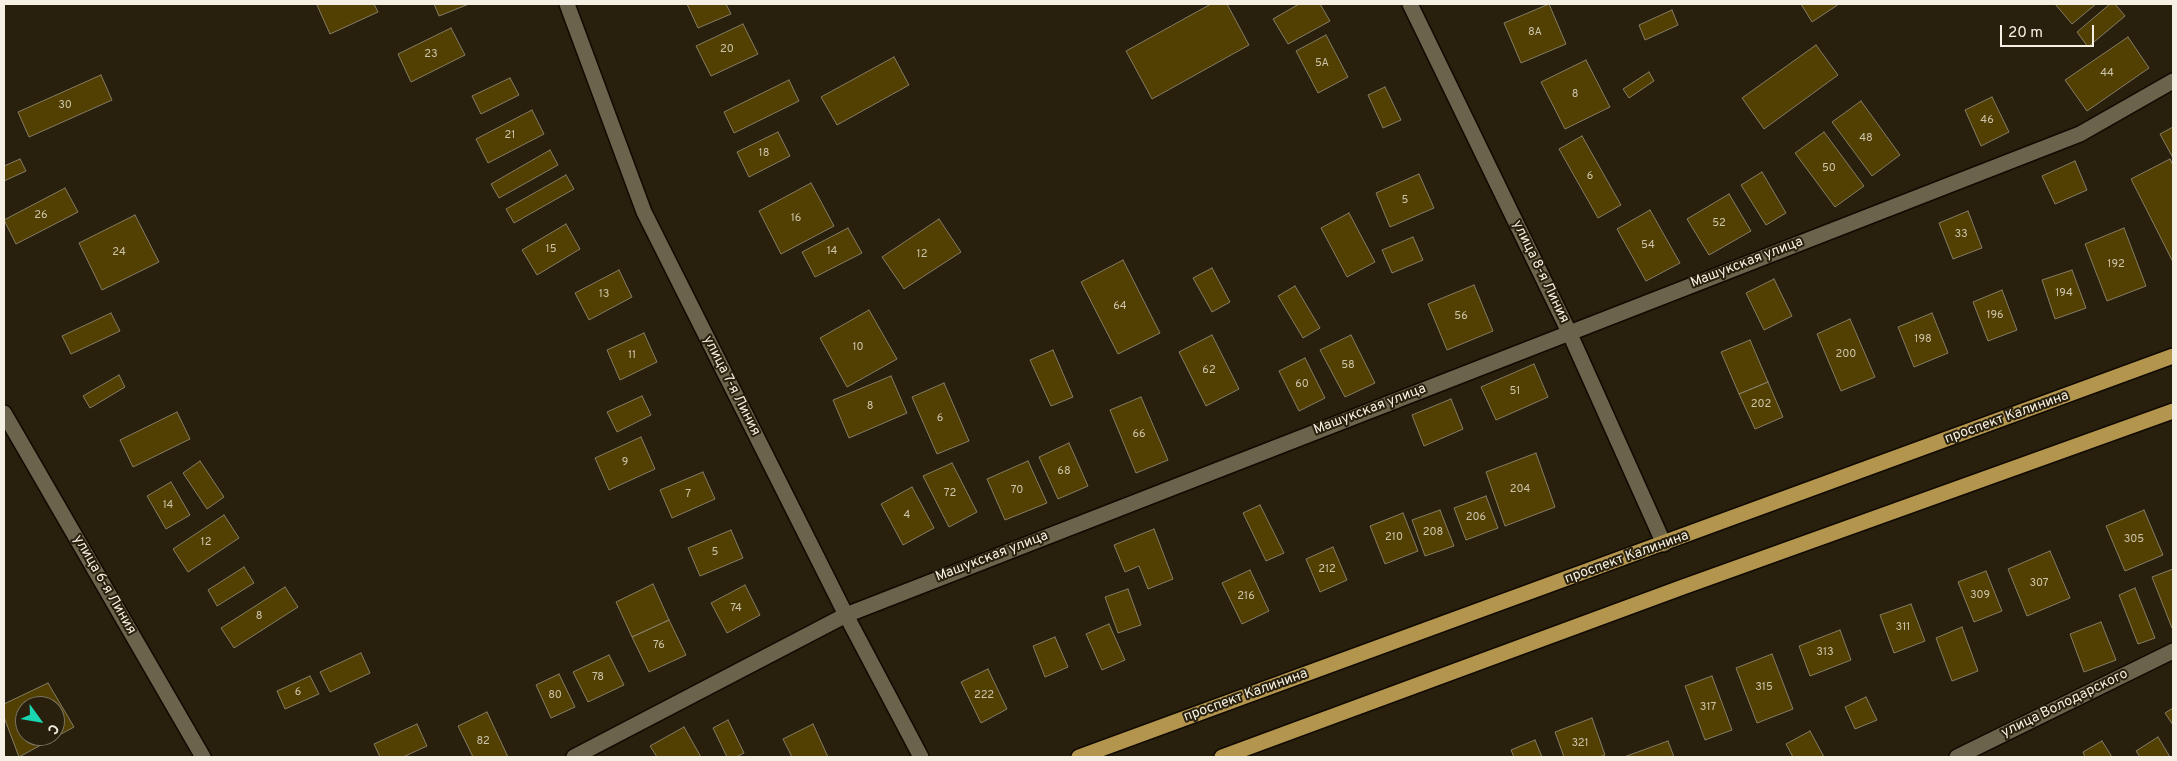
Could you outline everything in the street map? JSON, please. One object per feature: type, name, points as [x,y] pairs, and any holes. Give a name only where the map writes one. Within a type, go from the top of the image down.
[{"type":"main road","name":"проспект Калинина","points":[[1079,757],[2173,356]]},
{"type":"main road","points":[[1222,757],[1692,584],[2173,411]]},
{"type":"street","name":"улица 7-я Линия","points":[[567,4],[644,212],[846,615],[921,757]]},
{"type":"street","name":"улица 8-я Линия","points":[[1410,4],[1569,332],[1664,544]]},
{"type":"street","name":"Машукская улица","points":[[574,757],[846,615],[2080,134],[2173,81]]},
{"type":"street","name":"улица 6-я Линия","points":[[4,414],[203,757]]},
{"type":"street","name":"улица Володарского","points":[[1957,757],[2173,651]]},
{"type":"building","points":[[374,4],[378,12],[330,34],[317,5]]},
{"type":"building","points":[[434,4],[469,4],[439,16]]},
{"type":"building","points":[[687,4],[726,4],[731,14],[698,28]]},
{"type":"building","points":[[1211,4],[1227,4],[1249,45],[1152,99],[1126,51]]},
{"type":"building","points":[[1299,4],[1320,4],[1330,21],[1288,44],[1273,19]]},
{"type":"building","points":[[1549,4],[1566,44],[1521,63],[1504,23]]},
{"type":"building","points":[[1801,4],[1839,4],[1812,22]]},
{"type":"building","points":[[2055,4],[2096,4],[2072,24]]},
{"type":"building","points":[[2110,4],[2115,4],[2125,16],[2088,47],[2077,32]]},
{"type":"building","points":[[1672,10],[1678,25],[1645,40],[1639,25]]},
{"type":"building","points":[[743,24],[758,54],[711,76],[696,46]]},
{"type":"building","points":[[451,28],[465,55],[411,82],[398,54]]},
{"type":"building","points":[[1326,35],[1348,77],[1318,93],[1296,51]]},
{"type":"building","points":[[2128,37],[2149,68],[2087,111],[2065,80]]},
{"type":"building","points":[[1816,45],[1838,75],[1764,129],[1742,98]]},
{"type":"building","points":[[894,57],[909,85],[837,125],[821,97]]},
{"type":"building","points":[[1586,60],[1610,107],[1565,129],[1541,82]]},
{"type":"building","points":[[1649,72],[1654,81],[1629,98],[1623,89]]},
{"type":"building","points":[[101,75],[112,100],[29,137],[18,112]]},
{"type":"building","points":[[510,78],[519,95],[481,114],[472,96]]},
{"type":"building","points":[[789,80],[799,101],[734,133],[724,112]]},
{"type":"building","points":[[1385,87],[1401,120],[1383,128],[1368,95]]},
{"type":"building","points":[[1992,97],[2009,132],[1981,146],[1965,110]]},
{"type":"building","points":[[1861,101],[1900,155],[1872,176],[1832,122]]},
{"type":"building","points":[[532,110],[544,134],[488,163],[476,139]]},
{"type":"building","points":[[2173,127],[2173,158],[2160,134]]},
{"type":"building","points":[[778,132],[790,156],[749,177],[737,152]]},
{"type":"building","points":[[1824,132],[1864,186],[1835,207],[1795,153]]},
{"type":"building","points":[[1582,136],[1621,205],[1598,218],[1559,149]]},
{"type":"building","points":[[550,150],[558,165],[499,198],[491,184]]},
{"type":"building","points":[[20,159],[26,171],[4,181],[4,166]]},
{"type":"building","points":[[2170,159],[2173,165],[2173,262],[2131,179]]},
{"type":"building","points":[[2075,161],[2087,190],[2055,204],[2042,176]]},
{"type":"building","points":[[1762,172],[1786,213],[1766,225],[1741,185]]},
{"type":"building","points":[[1419,174],[1434,208],[1390,227],[1376,193]]},
{"type":"building","points":[[566,175],[574,189],[514,223],[506,209]]},
{"type":"building","points":[[811,183],[834,226],[781,254],[759,211]]},
{"type":"building","points":[[65,188],[78,212],[16,244],[4,220]]},
{"type":"building","points":[[1729,194],[1751,231],[1709,255],[1687,219]]},
{"type":"building","points":[[1650,210],[1680,263],[1646,281],[1617,229]]},
{"type":"building","points":[[1968,211],[1982,248],[1953,259],[1939,223]]},
{"type":"building","points":[[1349,213],[1375,262],[1347,277],[1321,228]]},
{"type":"building","points":[[135,215],[159,262],[102,290],[79,243]]},
{"type":"building","points":[[939,219],[961,252],[904,289],[882,257]]},
{"type":"building","points":[[566,224],[580,249],[537,275],[522,250]]},
{"type":"building","points":[[848,228],[862,253],[815,277],[802,252]]},
{"type":"building","points":[[2124,228],[2146,286],[2107,301],[2085,244]]},
{"type":"building","points":[[1413,237],[1423,260],[1392,273],[1382,250]]},
{"type":"building","points":[[1123,260],[1160,333],[1118,354],[1081,282]]},
{"type":"building","points":[[1212,268],[1230,302],[1212,312],[1193,278]]},
{"type":"building","points":[[619,270],[632,297],[589,320],[575,293]]},
{"type":"building","points":[[2072,270],[2086,308],[2055,319],[2042,280]]},
{"type":"building","points":[[1774,279],[1792,316],[1764,330],[1746,293]]},
{"type":"building","points":[[1474,285],[1493,331],[1447,350],[1428,304]]},
{"type":"building","points":[[1295,286],[1320,328],[1303,338],[1278,296]]},
{"type":"building","points":[[2002,290],[2017,330],[1988,341],[1973,302]]},
{"type":"building","points":[[869,310],[897,359],[847,387],[820,338]]},
{"type":"building","points":[[111,313],[120,331],[71,354],[62,336]]},
{"type":"building","points":[[1932,313],[1948,353],[1914,367],[1898,327]]},
{"type":"building","points":[[1850,319],[1875,377],[1841,391],[1817,334]]},
{"type":"building","points":[[644,333],[657,362],[620,380],[607,350]]},
{"type":"building","points":[[1212,335],[1239,389],[1206,406],[1179,352]]},
{"type":"building","points":[[1351,335],[1375,383],[1345,397],[1320,350]]},
{"type":"building","points":[[1750,340],[1768,382],[1739,394],[1721,352]]},
{"type":"building","points":[[1053,350],[1073,397],[1051,406],[1030,360]]},
{"type":"building","points":[[1305,358],[1325,398],[1299,411],[1279,371]]},
{"type":"building","points":[[1534,364],[1548,397],[1496,420],[1481,387]]},
{"type":"building","points":[[119,375],[125,387],[90,408],[83,396]]},
{"type":"building","points":[[891,376],[907,413],[849,438],[833,400]]},
{"type":"building","points":[[1768,382],[1783,417],[1755,429],[1739,394]]},
{"type":"building","points":[[944,383],[969,441],[937,454],[912,397]]},
{"type":"building","points":[[642,396],[651,415],[617,432],[607,412]]},
{"type":"building","points":[[1141,397],[1168,460],[1136,473],[1110,410]]},
{"type":"building","points":[[1451,399],[1463,429],[1424,446],[1412,415]]},
{"type":"building","points":[[177,412],[190,439],[133,467],[120,440]]},
{"type":"building","points":[[641,437],[655,469],[609,490],[595,458]]},
{"type":"building","points":[[1069,443],[1088,486],[1058,499],[1039,457]]},
{"type":"building","points":[[1536,453],[1555,507],[1505,526],[1486,472]]},
{"type":"building","points":[[200,461],[224,497],[207,509],[183,473]]},
{"type":"building","points":[[1028,461],[1047,503],[1005,520],[987,479]]},
{"type":"building","points":[[952,463],[977,512],[949,527],[923,476]]},
{"type":"building","points":[[703,472],[715,499],[672,518],[660,490]]},
{"type":"building","points":[[171,482],[190,515],[166,529],[147,496]]},
{"type":"building","points":[[912,487],[934,528],[903,545],[881,504]]},
{"type":"building","points":[[1486,496],[1498,528],[1466,540],[1454,508]]},
{"type":"building","points":[[1260,505],[1284,553],[1266,561],[1243,513]]},
{"type":"building","points":[[1440,510],[1454,546],[1425,556],[1412,520]]},
{"type":"building","points":[[2144,510],[2163,555],[2125,571],[2106,526]]},
{"type":"building","points":[[1403,513],[1418,551],[1385,564],[1370,526]]},
{"type":"building","points":[[224,515],[239,538],[188,572],[173,549]]},
{"type":"building","points":[[1154,529],[1173,579],[1148,589],[1139,566],[1125,572],[1114,545]]},
{"type":"building","points":[[731,530],[743,558],[700,576],[688,548]]},
{"type":"building","points":[[1333,547],[1347,580],[1320,592],[1306,559]]},
{"type":"building","points":[[2050,551],[2070,598],[2027,616],[2008,569]]},
{"type":"building","points":[[244,567],[254,583],[217,606],[208,590]]},
{"type":"building","points":[[2173,569],[2173,627],[2172,628],[2152,577]]},
{"type":"building","points":[[1250,570],[1269,611],[1242,624],[1222,583]]},
{"type":"building","points":[[1986,571],[2002,611],[1974,622],[1958,582]]},
{"type":"building","points":[[653,584],[669,620],[632,637],[616,602]]},
{"type":"building","points":[[745,585],[760,615],[727,633],[711,603]]},
{"type":"building","points":[[285,587],[298,607],[234,648],[221,628]]},
{"type":"building","points":[[2135,588],[2155,638],[2138,644],[2119,595]]},
{"type":"building","points":[[1128,589],[1141,625],[1118,633],[1105,597]]},
{"type":"building","points":[[1911,604],[1925,641],[1894,653],[1880,615]]},
{"type":"building","points":[[669,620],[686,655],[649,672],[632,637]]},
{"type":"building","points":[[2101,622],[2116,660],[2084,672],[2070,634]]},
{"type":"building","points":[[1109,624],[1125,660],[1102,670],[1086,634]]},
{"type":"building","points":[[1962,627],[1978,671],[1952,681],[1936,638]]},
{"type":"building","points":[[1840,630],[1851,660],[1810,676],[1799,646]]},
{"type":"building","points":[[1055,637],[1068,667],[1045,677],[1033,646]]},
{"type":"building","points":[[361,653],[370,673],[330,692],[320,672]]},
{"type":"building","points":[[1772,654],[1793,709],[1757,723],[1736,668]]},
{"type":"building","points":[[609,655],[624,685],[588,702],[573,672]]},
{"type":"building","points":[[988,669],[1007,709],[981,723],[961,682]]},
{"type":"building","points":[[559,674],[575,707],[551,718],[536,685]]},
{"type":"building","points":[[310,676],[319,694],[285,709],[277,691]]},
{"type":"building","points":[[1712,676],[1732,730],[1705,740],[1685,686]]},
{"type":"building","points":[[48,683],[56,696],[21,696]]},
{"type":"building","points":[[1866,697],[1877,720],[1855,729],[1845,707]]},
{"type":"building","points":[[15,699],[15,746],[39,746],[19,757],[4,717],[4,704]]},
{"type":"building","points":[[2173,708],[2173,725],[2165,713]]},
{"type":"building","points":[[65,712],[74,727],[65,732]]},
{"type":"building","points":[[487,712],[508,757],[473,757],[458,726]]},
{"type":"building","points":[[1592,718],[1605,755],[1599,757],[1564,757],[1555,732]]},
{"type":"building","points":[[728,720],[744,753],[736,757],[727,757],[713,728]]},
{"type":"building","points":[[417,724],[427,746],[403,757],[380,757],[374,744]]},
{"type":"building","points":[[813,724],[828,757],[792,757],[783,739]]},
{"type":"building","points":[[684,727],[701,757],[657,757],[650,746]]},
{"type":"building","points":[[1810,731],[1824,757],[1793,757],[1786,744]]},
{"type":"building","points":[[2158,737],[2170,757],[2140,757],[2136,751]]},
{"type":"building","points":[[1535,740],[1542,757],[1514,757],[1511,750]]},
{"type":"building","points":[[1668,741],[1674,757],[1624,757]]},
{"type":"building","points":[[2102,741],[2112,757],[2085,757],[2083,752]]}]
